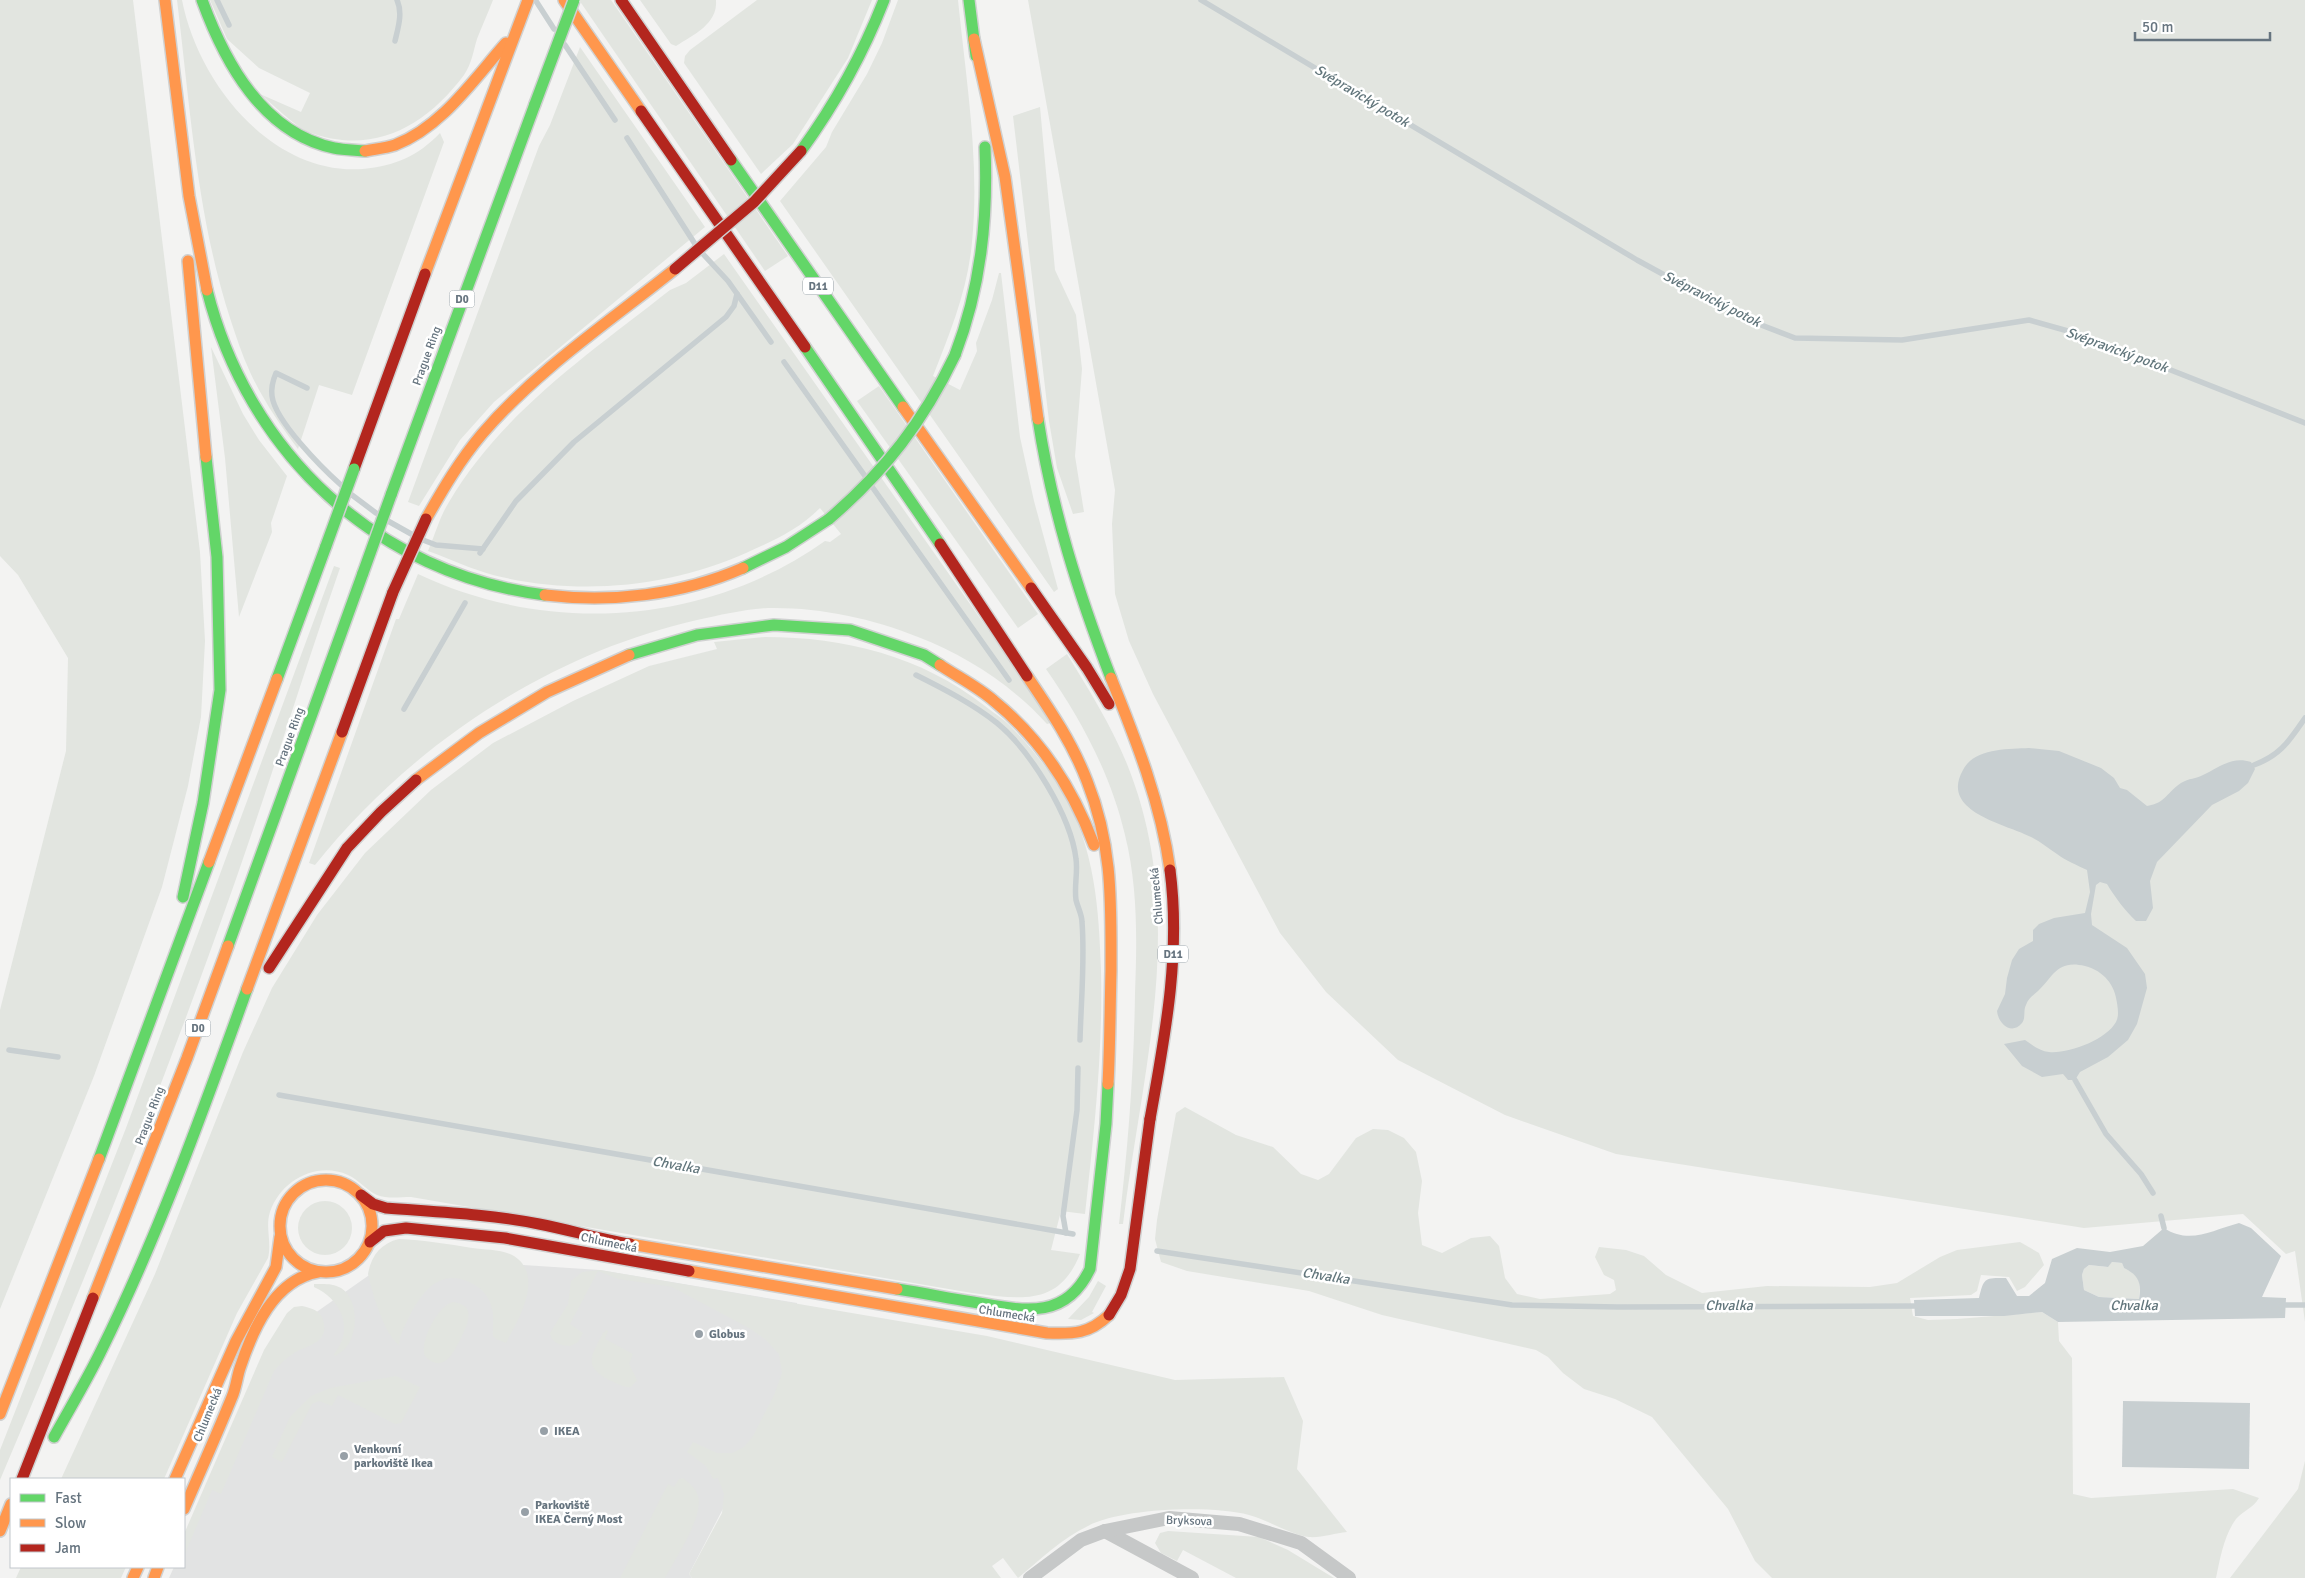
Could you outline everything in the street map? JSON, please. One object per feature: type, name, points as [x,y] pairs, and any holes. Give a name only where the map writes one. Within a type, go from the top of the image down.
[{"type":"main road","points":[[164,0],[190,201],[203,268],[222,338],[240,382],[266,425],[306,476],[353,519],[383,539],[429,563],[495,586],[543,595],[615,598],[663,592],[732,572],[776,553],[829,519],[873,480],[905,443],[930,406],[956,355],[975,294],[980,270],[985,221],[985,150],[969,0]]},
{"type":"main road","points":[[202,0],[214,33],[230,62],[262,107],[290,130],[306,139],[333,148],[365,151],[396,144],[425,127],[502,56]]},
{"type":"main road","points":[[0,1414],[66,1248],[161,993],[476,134],[502,56],[516,32],[528,0]]},
{"type":"main road","points":[[564,0],[907,494],[1066,734],[1087,782],[1100,823],[1108,864],[1111,941]]},
{"type":"main road","name":"Prague Ring","points":[[22,1478],[187,1058],[391,495],[574,0]]},
{"type":"main road","name":"D11","points":[[621,0],[843,322],[1087,668],[1123,729],[1152,790]]},
{"type":"main road","points":[[32,1478],[101,1351],[149,1246],[191,1143],[239,1015],[393,592],[426,518],[454,470],[500,414],[571,350],[675,269],[754,202],[802,151],[845,87],[866,44],[884,0]]},
{"type":"main road","points":[[974,39],[1007,194],[1030,368],[1055,511],[1086,614],[1119,696],[1152,790]]},
{"type":"main road","points":[[161,993],[203,803],[220,690],[221,665],[217,558],[194,340],[179,122]]},
{"type":"main road","points":[[239,1015],[318,889],[347,848],[375,818],[416,780],[473,736],[536,698],[602,666],[649,648],[704,632],[749,625],[797,624],[857,632],[896,643],[940,662],[988,696],[1019,723],[1041,747],[1072,792],[1090,831],[1101,871],[1111,941]]},
{"type":"main road","name":"Chlumecká","points":[[370,1242],[384,1231],[406,1228],[506,1238],[1001,1328],[1053,1334],[1078,1334],[1093,1330],[1107,1319],[1118,1302],[1125,1287],[1131,1262],[1150,1119],[1173,979],[1174,930],[1169,869],[1152,790]]},
{"type":"main road","name":"Chlumecká","points":[[361,1195],[373,1204],[386,1208],[501,1218],[540,1224],[594,1238],[1001,1308],[1034,1311],[1053,1307],[1076,1292],[1083,1284],[1090,1270],[1106,1124],[1110,1054],[1111,941]]},
{"type":"main road","points":[[319,1180],[334,1181],[349,1186],[361,1195],[371,1217],[372,1228],[370,1242],[363,1254],[351,1266],[333,1272],[318,1272],[304,1267],[293,1259],[284,1247],[280,1235],[280,1218],[284,1206],[292,1194],[306,1184],[319,1180]]},
{"type":"main road","name":"Chlumecká","points":[[176,1478],[236,1340],[276,1267],[280,1235]]},
{"type":"main road","name":"Chlumecká","points":[[185,1507],[233,1394],[240,1367],[267,1312],[279,1294],[294,1280],[318,1272]]},
{"type":"main road","points":[[0,1533],[10,1507]]},
{"type":"main road","points":[[0,1533],[10,1516]]},
{"type":"street","name":"Bryksova","points":[[1030,1578],[1081,1540],[1105,1531],[1169,1518],[1239,1524],[1301,1543],[1349,1578]]},
{"type":"street","points":[[1105,1531],[1192,1578]]},
{"type":"shaded area","points":[[0,0],[133,0],[200,552],[205,641],[201,717],[188,786],[162,887],[94,1076],[0,1309],[0,1010],[66,751],[68,658],[18,575],[0,556]]},
{"type":"shaded area","points":[[177,0],[182,0],[191,31],[204,62],[222,92],[244,118],[270,140],[299,157],[330,167],[375,168],[414,154],[440,133],[444,142],[352,395],[319,385],[298,449],[272,412],[250,372],[230,318],[219,279],[202,201]]},
{"type":"shaded area","points":[[210,0],[493,0],[477,39],[469,66],[449,93],[415,122],[396,132],[376,138],[354,141],[332,139],[308,132],[290,120],[260,94],[301,112],[310,93],[259,68],[227,39]]},
{"type":"shaded area","points":[[579,0],[611,0],[788,256],[765,271]]},
{"type":"shaded area","points":[[640,0],[716,0],[716,8],[713,16],[703,28],[676,46],[671,44]]},
{"type":"shaded area","points":[[757,0],[872,0],[848,58],[793,144],[761,174],[684,63],[685,56],[690,50]]},
{"type":"shaded area","points":[[898,0],[958,0],[971,121],[974,212],[970,259],[967,277],[957,310],[933,376],[960,390],[977,351],[976,343],[992,300],[999,273],[1001,273],[1020,437],[1034,501],[1058,589],[1054,592],[780,201],[826,147],[832,132],[867,74],[882,43]]},
{"type":"shaded area","points":[[1028,0],[2305,0],[2305,1322],[2295,1251],[2286,1254],[2243,1214],[2084,1228],[1616,1154],[1505,1115],[1398,1060],[1326,992],[1280,933],[1153,694],[1129,641],[1115,594],[1112,524],[1115,490]]},
{"type":"shaded area","points":[[580,47],[705,227],[494,402],[460,440],[419,506],[408,502],[539,146],[550,125]]},
{"type":"shaded area","points":[[1040,107],[1055,270],[1076,315],[1082,369],[1075,456],[1084,512],[1073,514],[1057,468],[1049,421],[1013,116]]},
{"type":"shaded area","points":[[724,254],[1015,668],[1051,723],[1047,724],[1019,696],[970,662],[936,644],[900,630],[863,619],[806,609],[768,608],[732,612],[642,635],[588,656],[536,681],[486,711],[438,744],[394,781],[353,822],[315,865],[309,863],[396,619],[399,619],[418,574],[468,594],[520,607],[573,613],[626,612],[679,605],[730,590],[779,569],[825,541],[830,542],[841,534],[820,508],[803,523],[785,534],[716,565],[654,581],[621,585],[557,585],[525,582],[493,575],[428,551],[446,507],[470,470],[521,412],[549,386],[609,337],[670,290],[686,283]]},
{"type":"shaded area","points":[[211,347],[243,414],[259,440],[287,476],[271,523],[272,532],[239,617],[225,458]]},
{"type":"shaded area","points":[[879,386],[1038,614],[1018,628],[857,401]]},
{"type":"shaded area","points":[[334,566],[340,568],[209,955],[123,1181],[0,1480],[0,1450],[126,1128]]},
{"type":"shaded area","points":[[765,637],[795,638],[853,646],[908,662],[935,674],[960,689],[1005,721],[1041,761],[1063,793],[1074,814],[1089,857],[1097,902],[1101,971],[1101,1032],[1097,1093],[1085,1214],[1061,1211],[1051,1250],[1080,1254],[1071,1271],[1061,1283],[1049,1291],[1036,1296],[1006,1297],[972,1293],[411,1197],[385,1197],[373,1193],[348,1175],[336,1171],[324,1170],[313,1172],[291,1183],[275,1201],[269,1218],[268,1258],[237,1313],[164,1478],[61,1478],[155,1274],[243,1052],[272,988],[317,915],[365,853],[431,790],[493,743],[573,701],[649,666],[717,649],[714,642]]},
{"type":"shaded area","points":[[1067,654],[1107,722],[1127,764],[1145,822],[1155,879],[1158,936],[1155,993],[1149,1051],[1123,1224],[1119,1224],[1130,1109],[1134,1022],[1136,934],[1134,894],[1125,835],[1112,791],[1083,728],[1046,669]]},
{"type":"shaded area","points":[[1185,1107],[1236,1135],[1273,1147],[1301,1174],[1318,1180],[1329,1174],[1356,1138],[1373,1129],[1388,1130],[1404,1138],[1416,1152],[1422,1181],[1418,1213],[1422,1245],[1442,1253],[1471,1238],[1490,1236],[1499,1246],[1505,1278],[1517,1294],[1540,1299],[1610,1294],[1616,1290],[1614,1280],[1604,1275],[1595,1257],[1599,1247],[1626,1250],[1644,1256],[1666,1275],[1702,1293],[1767,1286],[1870,1287],[1897,1283],[1940,1257],[1957,1250],[2020,1242],[2039,1253],[2044,1265],[2025,1287],[2017,1291],[2009,1277],[1981,1275],[1977,1291],[1971,1295],[1910,1298],[1913,1316],[1928,1320],[2042,1312],[2058,1322],[2059,1341],[2072,1358],[2073,1494],[2091,1498],[2233,1489],[2259,1498],[2236,1519],[2228,1532],[2216,1578],[1772,1578],[1755,1561],[1728,1509],[1652,1417],[1615,1399],[1584,1389],[1563,1373],[1548,1357],[1536,1350],[1382,1315],[1309,1291],[1187,1271],[1161,1262],[1155,1239],[1157,1220],[1176,1113]]},
{"type":"shaded area","points":[[320,1201],[330,1201],[340,1205],[348,1213],[352,1228],[348,1243],[340,1251],[330,1255],[320,1255],[310,1251],[302,1243],[298,1233],[298,1223],[302,1213],[310,1205]]},
{"type":"shaded area","points":[[399,1239],[499,1251],[514,1256],[523,1265],[528,1275],[528,1286],[522,1311],[506,1343],[493,1336],[492,1309],[490,1301],[483,1292],[471,1283],[451,1278],[435,1283],[422,1296],[405,1325],[399,1345],[388,1332],[368,1274],[369,1267],[378,1251],[387,1244]]},
{"type":"shaded area","points":[[405,1250],[493,1263],[600,1270],[797,1303],[795,1370],[689,1574],[692,1578],[169,1578],[174,1568],[185,1568],[185,1545],[278,1339]]},
{"type":"shaded area","points":[[2112,1262],[2122,1263],[2124,1268],[2136,1276],[2140,1287],[2139,1299],[2099,1297],[2084,1290],[2082,1275],[2084,1269],[2089,1265],[2107,1267]]},
{"type":"shaded area","points":[[600,1270],[987,1336],[1175,1380],[1284,1377],[1303,1421],[1297,1469],[1347,1532],[1309,1537],[1296,1534],[1249,1515],[1213,1510],[1167,1510],[1122,1515],[1088,1526],[1060,1543],[1018,1578],[1003,1558],[992,1566],[1001,1578],[692,1578],[689,1574],[722,1513],[724,1494],[718,1478],[713,1479],[706,1466],[687,1452],[693,1442],[717,1453],[732,1453],[744,1447],[753,1436],[774,1395],[782,1373],[779,1354],[766,1340],[749,1328],[672,1287],[618,1279],[598,1271],[570,1324],[583,1333],[578,1342],[570,1346],[557,1343],[552,1339],[550,1333],[568,1304],[571,1281],[582,1272]]},
{"type":"shaded area","points":[[1098,1281],[1106,1286],[1092,1312],[1094,1313],[1081,1320],[1068,1319],[1089,1297]]},
{"type":"shaded area","points":[[314,1284],[338,1286],[346,1292],[353,1304],[355,1319],[350,1342],[335,1356],[334,1354],[344,1335],[342,1316],[338,1307],[331,1299],[314,1287]]},
{"type":"shaded area","points":[[453,1302],[465,1307],[468,1311],[468,1321],[451,1355],[442,1362],[437,1363],[425,1356],[424,1350],[427,1334],[441,1310]]},
{"type":"shaded area","points":[[302,1306],[320,1314],[323,1320],[323,1334],[316,1342],[288,1357],[274,1371],[221,1494],[212,1490],[185,1554],[185,1532],[264,1350],[287,1313],[294,1307]]},
{"type":"shaded area","points":[[607,1330],[605,1339],[633,1354],[629,1364],[637,1380],[631,1387],[609,1380],[595,1370],[592,1365],[593,1354],[603,1333]]},
{"type":"shaded area","points":[[396,1376],[420,1387],[401,1423],[395,1424],[338,1395],[332,1406],[319,1401],[312,1404],[282,1462],[272,1457],[290,1417],[311,1396],[330,1388]]},
{"type":"shaded area","points":[[2305,1461],[2305,1578],[2230,1578],[2298,1489]]},
{"type":"shaded area","points":[[683,1478],[696,1491],[699,1505],[688,1538],[665,1578],[620,1578],[668,1484],[674,1487],[679,1479]]},
{"type":"shaded area","points":[[1168,1531],[1259,1537],[1288,1550],[1334,1578],[1236,1578],[1183,1550],[1177,1561],[1161,1553],[1155,1543],[1160,1533]]},
{"type":"shaded area","points":[[21,1568],[126,1568],[121,1578],[16,1578]]},
{"type":"water","points":[[2029,748],[2059,751],[2101,768],[2114,778],[2120,788],[2127,790],[2147,806],[2162,800],[2184,781],[2200,776],[2226,763],[2238,760],[2251,762],[2255,769],[2248,783],[2239,791],[2212,805],[2157,862],[2150,881],[2153,908],[2146,921],[2136,921],[2120,904],[2107,884],[2100,882],[2096,885],[2091,914],[2092,925],[2127,948],[2145,974],[2147,988],[2137,1024],[2128,1040],[2108,1057],[2080,1072],[2075,1080],[2068,1080],[2063,1074],[2042,1077],[2022,1066],[2004,1044],[2025,1040],[2036,1048],[2057,1052],[2086,1045],[2104,1035],[2116,1022],[2118,1013],[2114,990],[2103,975],[2092,968],[2076,964],[2062,967],[2027,1003],[2023,1021],[2018,1027],[2010,1028],[2002,1023],[1997,1011],[2005,994],[2012,960],[2019,949],[2033,941],[2033,930],[2039,924],[2054,918],[2085,913],[2090,892],[2087,870],[2064,859],[2031,837],[1992,821],[1967,806],[1960,796],[1958,784],[1963,770],[1975,757],[1992,751]]},
{"type":"water","points":[[2239,1223],[2251,1228],[2281,1256],[2262,1297],[2286,1298],[2285,1318],[2058,1322],[2042,1312],[2004,1316],[1915,1316],[1914,1300],[1979,1298],[1984,1282],[1994,1278],[2006,1278],[2017,1296],[2029,1296],[2045,1283],[2052,1259],[2077,1248],[2110,1252],[2143,1246],[2164,1228],[2174,1233],[2192,1236]],"holes":[[[2112,1262],[2122,1263],[2124,1268],[2133,1273],[2138,1280],[2140,1288],[2139,1299],[2099,1297],[2084,1290],[2082,1275],[2084,1269],[2089,1265],[2108,1267]]]},
{"type":"water","points":[[2123,1401],[2250,1403],[2249,1469],[2122,1467]]},
{"type":"waterway","points":[[217,0],[229,25]]},
{"type":"waterway","points":[[395,41],[400,15],[397,0]]},
{"type":"waterway","name":"Svépravický potok","points":[[1201,0],[1637,260],[1743,318],[1795,338],[1902,340],[2029,320],[2082,335],[2305,423]]},
{"type":"waterway","points":[[536,1],[554,29]]},
{"type":"waterway","points":[[565,45],[615,120]]},
{"type":"waterway","points":[[627,138],[695,244]]},
{"type":"waterway","points":[[702,253],[728,281],[771,342]]},
{"type":"waterway","points":[[480,553],[516,501],[574,442],[726,317],[734,306],[737,294]]},
{"type":"waterway","points":[[784,362],[865,476]]},
{"type":"waterway","points":[[307,388],[276,373],[272,390],[275,406],[281,418],[300,443],[341,485]]},
{"type":"waterway","points":[[873,488],[1009,680]]},
{"type":"waterway","points":[[352,495],[376,513]]},
{"type":"waterway","points":[[388,521],[413,535]]},
{"type":"waterway","points":[[423,540],[436,545],[483,549]]},
{"type":"waterway","points":[[404,709],[465,603]]},
{"type":"waterway","points":[[916,675],[948,691],[997,723],[1023,750],[1058,804],[1073,842],[1077,869],[1076,900],[1082,922],[1083,966],[1080,1040]]},
{"type":"waterway","points":[[2254,765],[2278,752],[2305,718]]},
{"type":"waterway","name":"Chvalka","points":[[9,1050],[58,1057]]},
{"type":"waterway","points":[[1066,1233],[1063,1216],[1077,1110],[1078,1068]]},
{"type":"waterway","points":[[2075,1080],[2106,1134],[2141,1174],[2153,1193]]},
{"type":"waterway","name":"Chvalka","points":[[279,1095],[1073,1234]]},
{"type":"waterway","points":[[2161,1216],[2164,1228]]},
{"type":"waterway","name":"Chvalka","points":[[1157,1251],[1512,1305],[1618,1307],[1921,1306]]},
{"type":"waterway","name":"Chvalka","points":[[2280,1305],[2305,1305]]},
{"type":"traffic: fast","points":[[202,0],[222,48],[235,71],[267,111],[287,127],[309,140],[334,148],[365,151]]},
{"type":"traffic: fast","points":[[535,104],[574,0]]},
{"type":"traffic: fast","points":[[801,151],[847,78],[867,40],[884,0]]},
{"type":"traffic: fast","points":[[969,0],[976,56]]},
{"type":"traffic: fast","points":[[391,495],[535,104]]},
{"type":"traffic: fast","points":[[955,355],[971,304],[981,252],[984,227],[985,147]]},
{"type":"traffic: fast","points":[[731,160],[903,407]]},
{"type":"traffic: fast","points":[[207,290],[226,349],[253,403],[288,453],[328,496],[375,532],[427,561],[484,583],[545,595]]},
{"type":"traffic: fast","points":[[805,347],[940,544]]},
{"type":"traffic: fast","points":[[829,519],[868,483],[901,444],[930,402],[955,355]]},
{"type":"traffic: fast","points":[[1038,419],[1051,486],[1067,550],[1111,678]]},
{"type":"traffic: fast","points":[[183,897],[203,803],[220,690],[217,557],[206,457]]},
{"type":"traffic: fast","points":[[326,546],[354,469]]},
{"type":"traffic: fast","points":[[363,573],[391,495]]},
{"type":"traffic: fast","points":[[743,568],[786,547],[829,519]]},
{"type":"traffic: fast","points":[[277,679],[326,546]]},
{"type":"traffic: fast","points":[[228,946],[363,573]]},
{"type":"traffic: fast","points":[[629,655],[697,635],[774,625],[850,630],[924,655],[940,665]]},
{"type":"traffic: fast","points":[[99,1159],[209,862]]},
{"type":"traffic: fast","points":[[54,1437],[96,1362],[142,1262],[197,1126],[247,989]]},
{"type":"traffic: fast","points":[[897,1289],[1008,1308],[1025,1309],[1055,1305],[1068,1298],[1080,1286],[1090,1269],[1106,1124],[1108,1084]]},
{"type":"traffic: slow","points":[[165,0],[189,196],[207,290]]},
{"type":"traffic: slow","points":[[425,274],[528,0]]},
{"type":"traffic: slow","points":[[564,0],[641,111]]},
{"type":"traffic: slow","points":[[974,39],[1005,177],[1038,419]]},
{"type":"traffic: slow","points":[[365,151],[395,145],[428,127],[456,101],[506,43]]},
{"type":"traffic: slow","points":[[188,261],[206,457]]},
{"type":"traffic: slow","points":[[426,519],[466,454],[504,410],[550,367],[675,269]]},
{"type":"traffic: slow","points":[[903,407],[1031,588]]},
{"type":"traffic: slow","points":[[545,595],[595,598],[646,595],[695,585],[743,568]]},
{"type":"traffic: slow","points":[[416,780],[479,733],[547,692],[629,655]]},
{"type":"traffic: slow","points":[[940,665],[988,696],[1011,716],[1041,748],[1066,785],[1086,824],[1094,845]]},
{"type":"traffic: slow","points":[[1027,676],[1075,753],[1087,781],[1102,828],[1109,874],[1111,921],[1108,1084]]},
{"type":"traffic: slow","points":[[1111,678],[1154,796],[1170,870]]},
{"type":"traffic: slow","points":[[209,862],[277,679]]},
{"type":"traffic: slow","points":[[247,989],[342,732]]},
{"type":"traffic: slow","points":[[93,1298],[187,1058],[228,946]]},
{"type":"traffic: slow","points":[[0,1414],[99,1159]]},
{"type":"traffic: slow","points":[[317,1180],[335,1180],[352,1187],[365,1200],[372,1217],[372,1226],[372,1235],[365,1252],[352,1265],[335,1272],[317,1272],[300,1265],[287,1252],[280,1235],[280,1217],[287,1200],[300,1187],[317,1180]]},
{"type":"traffic: slow","points":[[175,1478],[236,1341],[276,1267],[280,1237]]},
{"type":"traffic: slow","points":[[630,1244],[897,1289]]},
{"type":"traffic: slow","points":[[689,1271],[1047,1333],[1081,1332],[1095,1326],[1109,1315]]},
{"type":"traffic: slow","points":[[185,1507],[235,1390],[240,1368],[251,1338],[267,1308],[289,1285],[303,1277],[318,1272]]},
{"type":"traffic: slow","points":[[0,1531],[10,1506]]},
{"type":"traffic: slow","points":[[133,1578],[138,1568]]},
{"type":"traffic: slow","points":[[154,1578],[158,1568]]},
{"type":"traffic: jam","points":[[621,0],[731,160]]},
{"type":"traffic: jam","points":[[641,111],[805,347]]},
{"type":"traffic: jam","points":[[675,269],[754,202],[801,151]]},
{"type":"traffic: jam","points":[[354,469],[425,274]]},
{"type":"traffic: jam","points":[[393,592],[426,519]]},
{"type":"traffic: jam","points":[[940,544],[1027,676]]},
{"type":"traffic: jam","points":[[1031,588],[1087,668],[1109,704]]},
{"type":"traffic: jam","points":[[342,732],[393,592]]},
{"type":"traffic: jam","points":[[269,968],[347,848],[381,812],[416,780]]},
{"type":"traffic: jam","points":[[1150,1119],[1170,995],[1174,933],[1170,870]]},
{"type":"traffic: jam","points":[[1109,1315],[1121,1295],[1130,1269],[1150,1119]]},
{"type":"traffic: jam","points":[[361,1195],[373,1204],[386,1208],[501,1218],[551,1226],[630,1244]]},
{"type":"traffic: jam","points":[[370,1242],[384,1231],[406,1228],[505,1238],[689,1271]]},
{"type":"traffic: jam","points":[[22,1478],[93,1298]]},
{"type":"place","name":"Globus","points":[[699,1334]]},
{"type":"place","name":"IKEA","points":[[544,1431]]},
{"type":"place","name":"Venkovní parkoviště Ikea","points":[[344,1456]]},
{"type":"place","name":"Parkoviště IKEA Černý Most","points":[[525,1512]]}]
